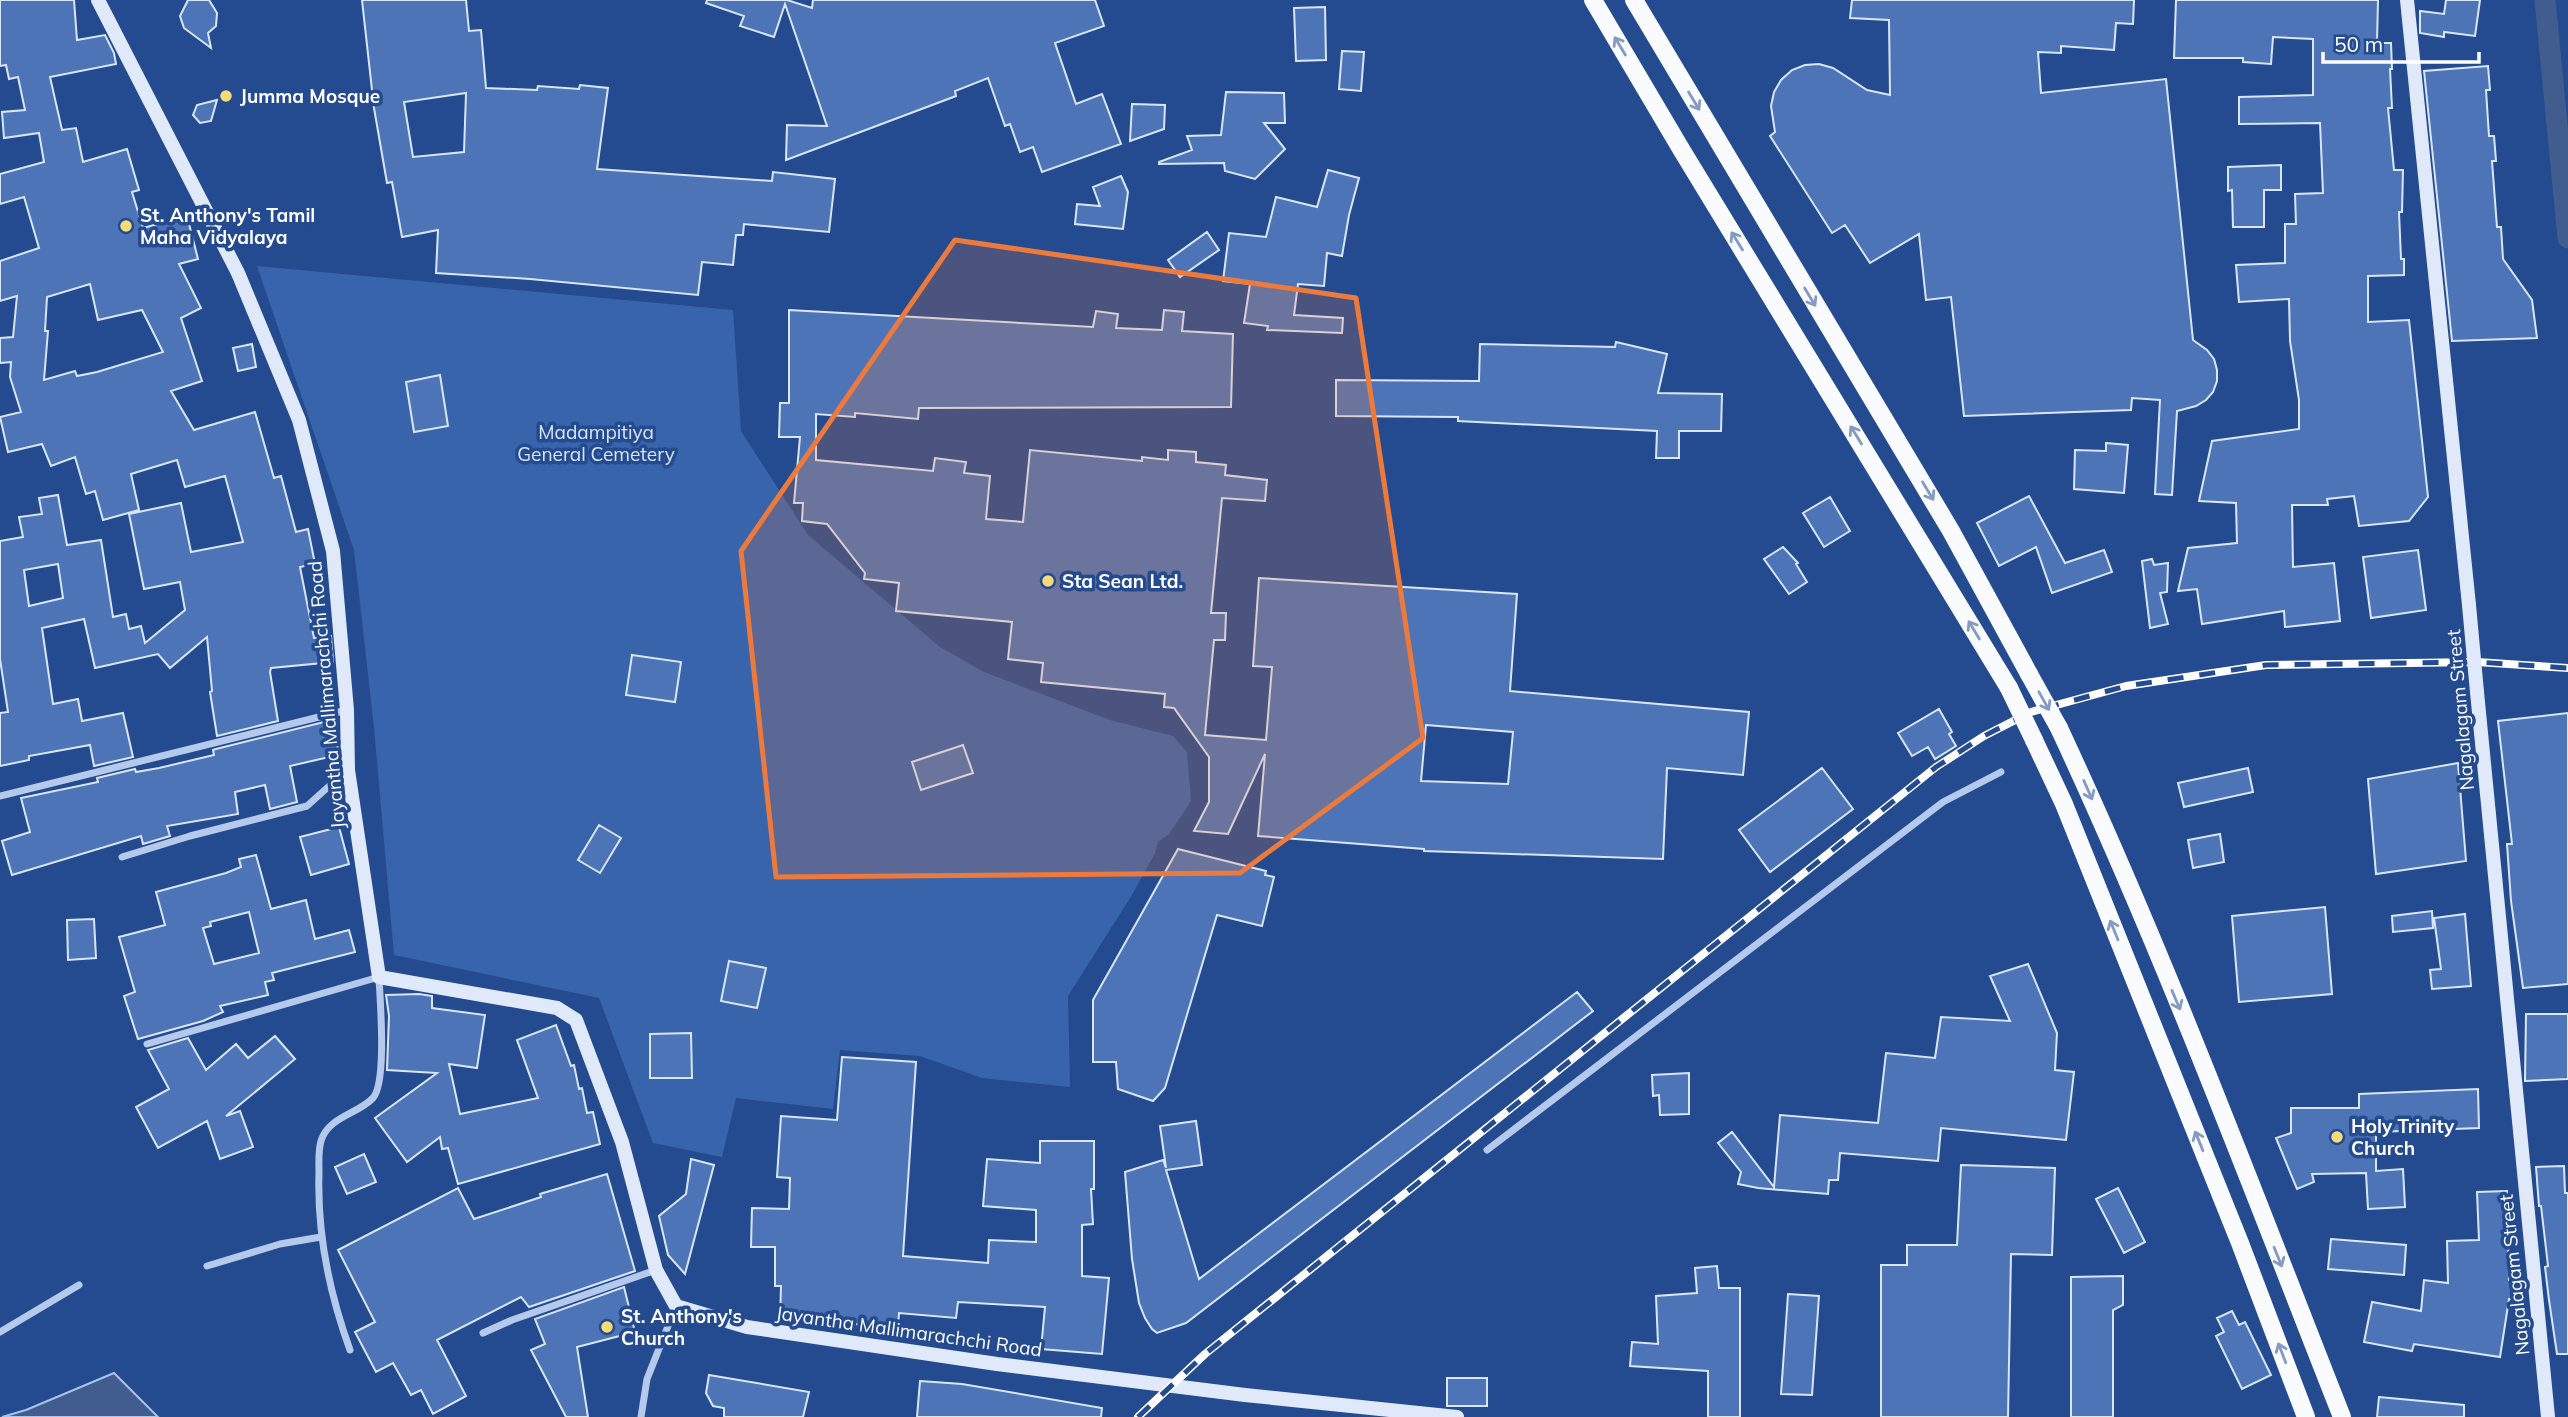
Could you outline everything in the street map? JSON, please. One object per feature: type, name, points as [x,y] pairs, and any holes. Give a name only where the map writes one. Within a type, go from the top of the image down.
[{"type":"main road","points":[[1593,0],[2009,688],[2064,804],[2306,1417]]},
{"type":"main road","points":[[1634,0],[1951,531],[2059,728],[2181,1011],[2342,1417]]},
{"type":"main road","points":[[2239,1243],[2268,1230]]},
{"type":"street","name":"Jayantha Mallimarachchi Road","points":[[98,0],[237,273],[299,420],[333,551],[347,710],[348,770],[379,977]]},
{"type":"street","name":"Nagalagam Street","points":[[2407,0],[2548,1417]]},
{"type":"street","points":[[0,796],[347,710]]},
{"type":"street","points":[[122,857],[190,836],[307,806],[348,770]]},
{"type":"street","points":[[1487,1150],[1943,802],[2001,772]]},
{"type":"street","points":[[351,1350],[325,1266],[318,1189],[320,1142],[327,1130],[373,1098],[379,1086],[382,1036],[379,977]]},
{"type":"street","points":[[147,1044],[379,977],[557,1008],[576,1020],[622,1143],[656,1270],[676,1306],[647,1379],[641,1417]]},
{"type":"street","points":[[207,1265],[280,1244],[321,1237]]},
{"type":"street","points":[[483,1333],[512,1320],[656,1270]]},
{"type":"street","points":[[0,1332],[79,1285]]},
{"type":"street","name":"Jayantha Mallimarachchi Road","points":[[676,1306],[747,1327],[997,1364],[1457,1417]]},
{"type":"highlighted area","points":[[955,240],[1356,298],[1423,738],[1240,873],[776,877],[741,551]]},
{"type":"green space","name":"Madampitiya General Cemetery","points":[[257,266],[733,310],[741,431],[808,535],[940,647],[984,672],[1110,720],[1173,736],[1187,752],[1191,801],[1169,834],[1158,842],[1155,853],[1132,895],[1068,996],[1070,1087],[982,1078],[920,1056],[840,1050],[833,1109],[736,1098],[722,1157],[653,1143],[599,998],[394,955],[374,727],[354,550]]},
{"type":"shaded area","points":[[114,1373],[158,1417],[2,1417],[26,1410]]},
{"type":"building","points":[[0,0],[74,0],[77,40],[105,35],[116,64],[50,77],[62,130],[76,128],[83,162],[127,149],[139,190],[132,192],[143,228],[187,216],[198,259],[179,264],[201,308],[181,318],[202,381],[171,391],[194,430],[255,412],[274,478],[281,476],[296,532],[308,529],[315,564],[300,567],[314,638],[331,636],[333,662],[271,668],[278,721],[217,736],[210,692],[207,637],[170,668],[158,654],[95,668],[84,619],[42,628],[53,704],[78,699],[82,721],[123,713],[133,757],[94,766],[90,745],[29,756],[29,760],[0,766],[0,713],[8,712],[0,659],[0,541],[23,537],[19,517],[42,514],[39,498],[58,495],[67,545],[101,540],[113,617],[126,614],[129,629],[141,626],[145,643],[185,610],[180,582],[144,589],[129,514],[181,503],[191,552],[243,542],[225,476],[185,487],[177,460],[131,474],[139,510],[103,520],[95,491],[86,494],[75,457],[51,466],[42,444],[8,452],[0,417],[21,412],[10,377],[11,362],[0,363],[0,338],[13,337],[17,296],[0,301],[0,261],[39,248],[24,197],[0,204],[0,174],[44,162],[39,133],[4,138],[2,112],[25,110],[18,77],[9,79],[6,65],[0,66]],"holes":[[[90,284],[98,320],[142,310],[163,352],[97,372],[77,376],[75,371],[44,380],[48,331],[45,331],[47,297]],[[58,564],[63,598],[29,606],[24,570]]]},
{"type":"building","points":[[188,0],[209,0],[217,13],[216,26],[208,33],[211,48],[184,28],[180,16]]},
{"type":"building","points":[[362,0],[466,0],[469,31],[481,30],[486,88],[537,90],[538,86],[579,89],[580,85],[608,88],[597,169],[772,181],[773,172],[835,179],[829,232],[744,224],[743,235],[736,235],[733,265],[702,262],[698,295],[436,273],[438,230],[402,237],[392,182],[387,183],[374,108]],"holes":[[[466,93],[464,152],[413,157],[404,102]]]},
{"type":"building","points":[[707,0],[787,0],[812,8],[813,0],[1095,0],[1104,26],[1055,43],[1076,104],[1102,94],[1121,144],[1042,172],[1033,147],[1020,152],[1010,124],[1005,126],[988,78],[955,91],[956,96],[786,160],[787,125],[827,126],[785,4],[774,37],[740,26],[744,16],[706,3]]},
{"type":"building","points":[[1852,0],[2134,0],[2133,24],[2116,23],[2114,50],[2061,46],[2061,53],[2038,52],[2041,93],[2166,79],[2193,340],[2207,350],[2214,359],[2217,370],[2213,392],[2206,400],[2177,411],[2172,495],[2155,494],[2160,400],[2132,398],[2131,410],[1964,416],[1951,297],[1926,300],[1919,234],[1870,263],[1845,225],[1832,233],[1770,136],[1775,132],[1771,106],[1774,92],[1781,80],[1792,70],[1805,65],[1819,64],[1833,68],[1867,90],[1890,95],[1889,20],[1850,18]]},
{"type":"building","points":[[2176,0],[2378,0],[2377,43],[2391,43],[2392,108],[2388,108],[2394,170],[2403,170],[2402,212],[2399,212],[2404,275],[2368,276],[2368,322],[2409,320],[2428,497],[2409,521],[2359,526],[2354,496],[2327,499],[2328,505],[2292,505],[2293,567],[2334,563],[2340,621],[2285,627],[2284,611],[2202,624],[2197,589],[2178,591],[2188,548],[2237,543],[2236,503],[2199,501],[2212,441],[2299,429],[2299,400],[2290,341],[2289,299],[2239,302],[2236,265],[2285,263],[2285,224],[2296,224],[2295,194],[2323,193],[2320,123],[2239,124],[2239,97],[2313,95],[2313,39],[2273,37],[2271,64],[2243,62],[2243,58],[2174,58]]},
{"type":"building","points":[[2446,0],[2480,0],[2475,36],[2444,32],[2444,37],[2420,33],[2420,11],[2444,14]]},
{"type":"building","points":[[1325,7],[1326,60],[1296,61],[1294,8]]},
{"type":"building","points":[[1342,51],[1364,52],[1361,91],[1339,89]]},
{"type":"building","points":[[2488,66],[2490,90],[2486,90],[2489,136],[2494,136],[2496,161],[2492,161],[2497,227],[2501,227],[2503,259],[2532,300],[2537,338],[2452,341],[2424,71]]},
{"type":"building","points":[[1226,92],[1284,93],[1285,123],[1264,123],[1285,149],[1255,179],[1225,171],[1224,163],[1159,164],[1192,150],[1187,136],[1221,135]]},
{"type":"building","points":[[217,100],[211,121],[200,123],[193,115],[197,105]]},
{"type":"building","points":[[1132,104],[1165,105],[1164,129],[1130,141]]},
{"type":"building","points":[[2281,165],[2281,190],[2264,190],[2264,227],[2233,227],[2228,167]]},
{"type":"building","points":[[1328,170],[1359,178],[1342,256],[1327,253],[1324,286],[1298,284],[1294,315],[1343,318],[1342,333],[1267,330],[1268,326],[1244,323],[1250,284],[1223,281],[1229,233],[1266,237],[1276,197],[1317,207]]},
{"type":"building","points":[[1121,176],[1128,192],[1123,229],[1075,224],[1077,204],[1100,206],[1093,187]]},
{"type":"building","points":[[1207,232],[1219,250],[1180,277],[1168,260]]},
{"type":"building","points":[[789,310],[1093,327],[1096,311],[1118,314],[1116,328],[1162,330],[1164,310],[1184,312],[1182,331],[1233,334],[1231,407],[919,408],[918,419],[855,413],[855,417],[816,414],[816,460],[933,471],[935,458],[966,462],[964,473],[990,476],[986,519],[1023,522],[1030,450],[1142,461],[1142,457],[1168,460],[1168,450],[1196,452],[1196,462],[1226,465],[1225,475],[1267,480],[1265,501],[1222,498],[1211,613],[1226,613],[1225,640],[1214,640],[1205,735],[1266,740],[1272,667],[1253,666],[1259,578],[1517,594],[1510,691],[1749,712],[1743,775],[1667,768],[1663,859],[1424,851],[1258,836],[1265,754],[1228,834],[1194,831],[1209,802],[1209,757],[1174,708],[1164,707],[1165,694],[1041,682],[1043,663],[1008,659],[1012,622],[896,611],[899,583],[864,579],[865,573],[827,524],[802,521],[803,503],[794,503],[800,437],[779,437],[780,403],[789,403]],"holes":[[[1426,725],[1513,732],[1508,784],[1421,781]]]},
{"type":"building","points":[[1616,342],[1667,354],[1658,393],[1722,394],[1721,431],[1679,431],[1679,458],[1656,458],[1657,431],[1458,421],[1458,417],[1336,416],[1336,380],[1479,381],[1480,344],[1615,347]]},
{"type":"building","points":[[252,344],[256,367],[238,371],[233,348]]},
{"type":"building","points":[[440,375],[448,426],[414,432],[406,382]]},
{"type":"building","points":[[2106,443],[2128,445],[2124,493],[2074,489],[2075,450],[2106,451]]},
{"type":"building","points":[[2029,496],[2065,563],[2104,550],[2112,572],[2052,593],[2036,547],[1999,566],[1977,523]]},
{"type":"building","points":[[1830,497],[1850,531],[1824,547],[1803,513]]},
{"type":"building","points":[[1783,547],[1798,563],[1796,564],[1807,582],[1789,594],[1764,559]]},
{"type":"building","points":[[2418,550],[2426,610],[2371,618],[2363,557]]},
{"type":"building","points":[[2152,559],[2154,565],[2168,563],[2167,592],[2160,593],[2168,624],[2150,628],[2142,561]]},
{"type":"building","points":[[632,655],[681,662],[675,702],[626,695]]},
{"type":"building","points":[[1939,709],[1952,732],[1949,734],[1956,746],[1935,759],[1928,747],[1912,756],[1898,733]]},
{"type":"building","points":[[2568,713],[2568,984],[2523,988],[2511,901],[2507,844],[2512,844],[2498,721]]},
{"type":"building","points":[[336,719],[338,755],[290,766],[297,802],[270,809],[265,785],[235,792],[238,814],[167,826],[170,836],[143,844],[141,836],[12,875],[2,841],[30,832],[21,798],[98,782],[97,778],[135,769],[136,772],[159,768],[214,755],[213,750],[216,749]]},
{"type":"building","points":[[963,745],[973,773],[921,790],[912,762]]},
{"type":"building","points":[[2458,763],[2466,861],[2376,874],[2368,779]]},
{"type":"building","points":[[1822,768],[1853,809],[1770,872],[1739,830]]},
{"type":"building","points":[[2248,768],[2253,792],[2184,807],[2178,783]]},
{"type":"building","points":[[599,825],[621,838],[600,873],[578,860]]},
{"type":"building","points":[[339,827],[349,864],[311,875],[300,837]]},
{"type":"building","points":[[2220,834],[2224,862],[2193,868],[2188,840]]},
{"type":"building","points":[[1178,849],[1266,871],[1265,875],[1274,877],[1262,926],[1217,915],[1165,1088],[1153,1101],[1118,1089],[1116,1062],[1093,1062],[1093,1000]]},
{"type":"building","points":[[256,855],[271,909],[306,900],[315,939],[349,930],[355,952],[272,973],[274,980],[265,982],[268,995],[220,1006],[223,1012],[203,1021],[138,1039],[124,996],[135,992],[119,937],[165,925],[156,892],[226,873],[241,867],[239,859]],"holes":[[[249,912],[259,953],[214,964],[203,928],[211,926],[210,922]]]},
{"type":"building","points":[[2325,907],[2332,994],[2239,1002],[2232,916]]},
{"type":"building","points":[[2432,911],[2433,928],[2393,932],[2392,916]]},
{"type":"building","points":[[2465,914],[2471,986],[2432,989],[2430,970],[2441,969],[2434,918]]},
{"type":"building","points":[[94,919],[96,958],[68,960],[67,920]]},
{"type":"building","points":[[729,961],[766,968],[757,1008],[721,1001]]},
{"type":"building","points":[[2028,964],[2057,1033],[2055,1070],[2074,1072],[2066,1140],[1941,1128],[1938,1161],[1840,1153],[1838,1180],[1829,1180],[1828,1194],[1738,1184],[1741,1172],[1718,1143],[1732,1132],[1774,1187],[1780,1115],[1878,1123],[1886,1053],[1935,1058],[1941,1017],[2010,1021],[1990,976]]},
{"type":"building","points":[[1577,992],[1593,1011],[1186,1323],[1157,1333],[1152,1329],[1139,1303],[1132,1259],[1125,1172],[1163,1160],[1166,1168],[1160,1126],[1196,1121],[1202,1165],[1166,1170],[1199,1279]]},
{"type":"building","points":[[386,995],[432,996],[432,1008],[485,1015],[477,1068],[449,1064],[460,1114],[538,1098],[517,1040],[556,1025],[571,1066],[574,1065],[587,1113],[593,1112],[600,1144],[458,1184],[448,1148],[442,1149],[440,1137],[407,1162],[375,1118],[437,1073],[387,1070],[389,1016]]},
{"type":"building","points":[[2526,1014],[2568,1014],[2568,1079],[2525,1081]]},
{"type":"building","points":[[691,1033],[692,1078],[650,1078],[650,1034]]},
{"type":"building","points":[[275,1036],[295,1059],[226,1116],[240,1111],[253,1147],[220,1159],[207,1121],[158,1148],[136,1107],[169,1089],[148,1050],[188,1038],[206,1070],[236,1044],[248,1058]]},
{"type":"building","points":[[842,1057],[916,1062],[903,1256],[988,1263],[989,1240],[1036,1242],[1036,1210],[983,1206],[987,1159],[1040,1163],[1040,1141],[1094,1141],[1094,1189],[1091,1189],[1093,1224],[1082,1225],[1082,1276],[1109,1278],[1102,1354],[1041,1349],[1045,1307],[958,1302],[956,1318],[899,1313],[898,1326],[780,1321],[781,1286],[775,1286],[775,1247],[751,1247],[752,1208],[789,1209],[790,1178],[777,1177],[781,1116],[837,1120]]},
{"type":"building","points":[[1689,1073],[1689,1114],[1660,1115],[1659,1095],[1653,1096],[1652,1075]]},
{"type":"building","points":[[2478,1089],[2479,1128],[2376,1132],[2376,1171],[2403,1169],[2405,1207],[2368,1209],[2366,1173],[2312,1174],[2314,1182],[2297,1189],[2276,1138],[2291,1133],[2291,1108],[2359,1108],[2359,1094]]},
{"type":"building","points":[[364,1154],[376,1182],[347,1194],[335,1167]]},
{"type":"building","points":[[691,1159],[714,1165],[685,1274],[668,1255],[659,1216],[686,1194]]},
{"type":"building","points":[[1961,1165],[2055,1168],[2052,1255],[2011,1254],[2008,1417],[1881,1417],[1881,1265],[1907,1265],[1907,1245],[1957,1245]]},
{"type":"building","points":[[2564,1166],[2565,1193],[2568,1193],[2568,1354],[2557,1354],[2545,1267],[2548,1266],[2536,1167]]},
{"type":"building","points":[[607,1174],[635,1271],[529,1307],[521,1297],[437,1340],[466,1396],[433,1414],[421,1390],[411,1395],[393,1363],[376,1372],[355,1332],[375,1322],[338,1250],[458,1188],[474,1219],[541,1197],[540,1194]]},
{"type":"building","points":[[2118,1188],[2145,1242],[2124,1253],[2096,1199]]},
{"type":"building","points":[[2507,1191],[2509,1280],[2513,1280],[2512,1299],[2509,1299],[2500,1357],[2414,1344],[2412,1351],[2364,1342],[2372,1302],[2421,1311],[2424,1280],[2448,1283],[2447,1241],[2479,1240],[2477,1192]]},
{"type":"building","points":[[2331,1239],[2406,1245],[2404,1275],[2328,1269]]},
{"type":"building","points":[[1717,1266],[1719,1288],[1740,1288],[1740,1417],[1708,1417],[1708,1371],[1630,1366],[1632,1342],[1658,1344],[1656,1296],[1697,1293],[1695,1268]]},
{"type":"building","points":[[2123,1276],[2123,1305],[2113,1310],[2113,1417],[2071,1417],[2071,1277]]},
{"type":"building","points":[[624,1287],[635,1332],[577,1347],[588,1417],[566,1417],[531,1350],[545,1344],[535,1319]]},
{"type":"building","points":[[1788,1294],[1819,1296],[1812,1395],[1781,1394]]},
{"type":"building","points":[[2232,1311],[2239,1325],[2245,1322],[2271,1375],[2242,1389],[2216,1336],[2224,1332],[2217,1318]]},
{"type":"building","points":[[709,1375],[809,1392],[803,1417],[724,1417],[724,1408],[713,1406],[706,1393]]},
{"type":"building","points":[[1447,1378],[1487,1378],[1487,1406],[1447,1406]]},
{"type":"building","points":[[920,1381],[962,1384],[1102,1408],[1101,1417],[917,1417]]},
{"type":"building","points":[[2379,1397],[2464,1405],[2464,1417],[2377,1417]]},
{"type":"waterway","points":[[2545,0],[2568,238]]},
{"type":"railway","points":[[1138,1417],[1205,1354],[1936,767],[1984,736],[2031,712],[2126,686],[2266,665],[2477,662],[2568,668]]},
{"type":"place","name":"Jumma Mosque","points":[[226,96]]},
{"type":"place","name":"St. Anthony's Tamil Maha Vidyalaya","points":[[126,226]]},
{"type":"place","name":"Sta Sean Ltd.","points":[[1048,581]]},
{"type":"place","name":"Holy Trinity Church","points":[[2337,1137]]},
{"type":"place","name":"St. Anthony's Church","points":[[607,1327]]}]
